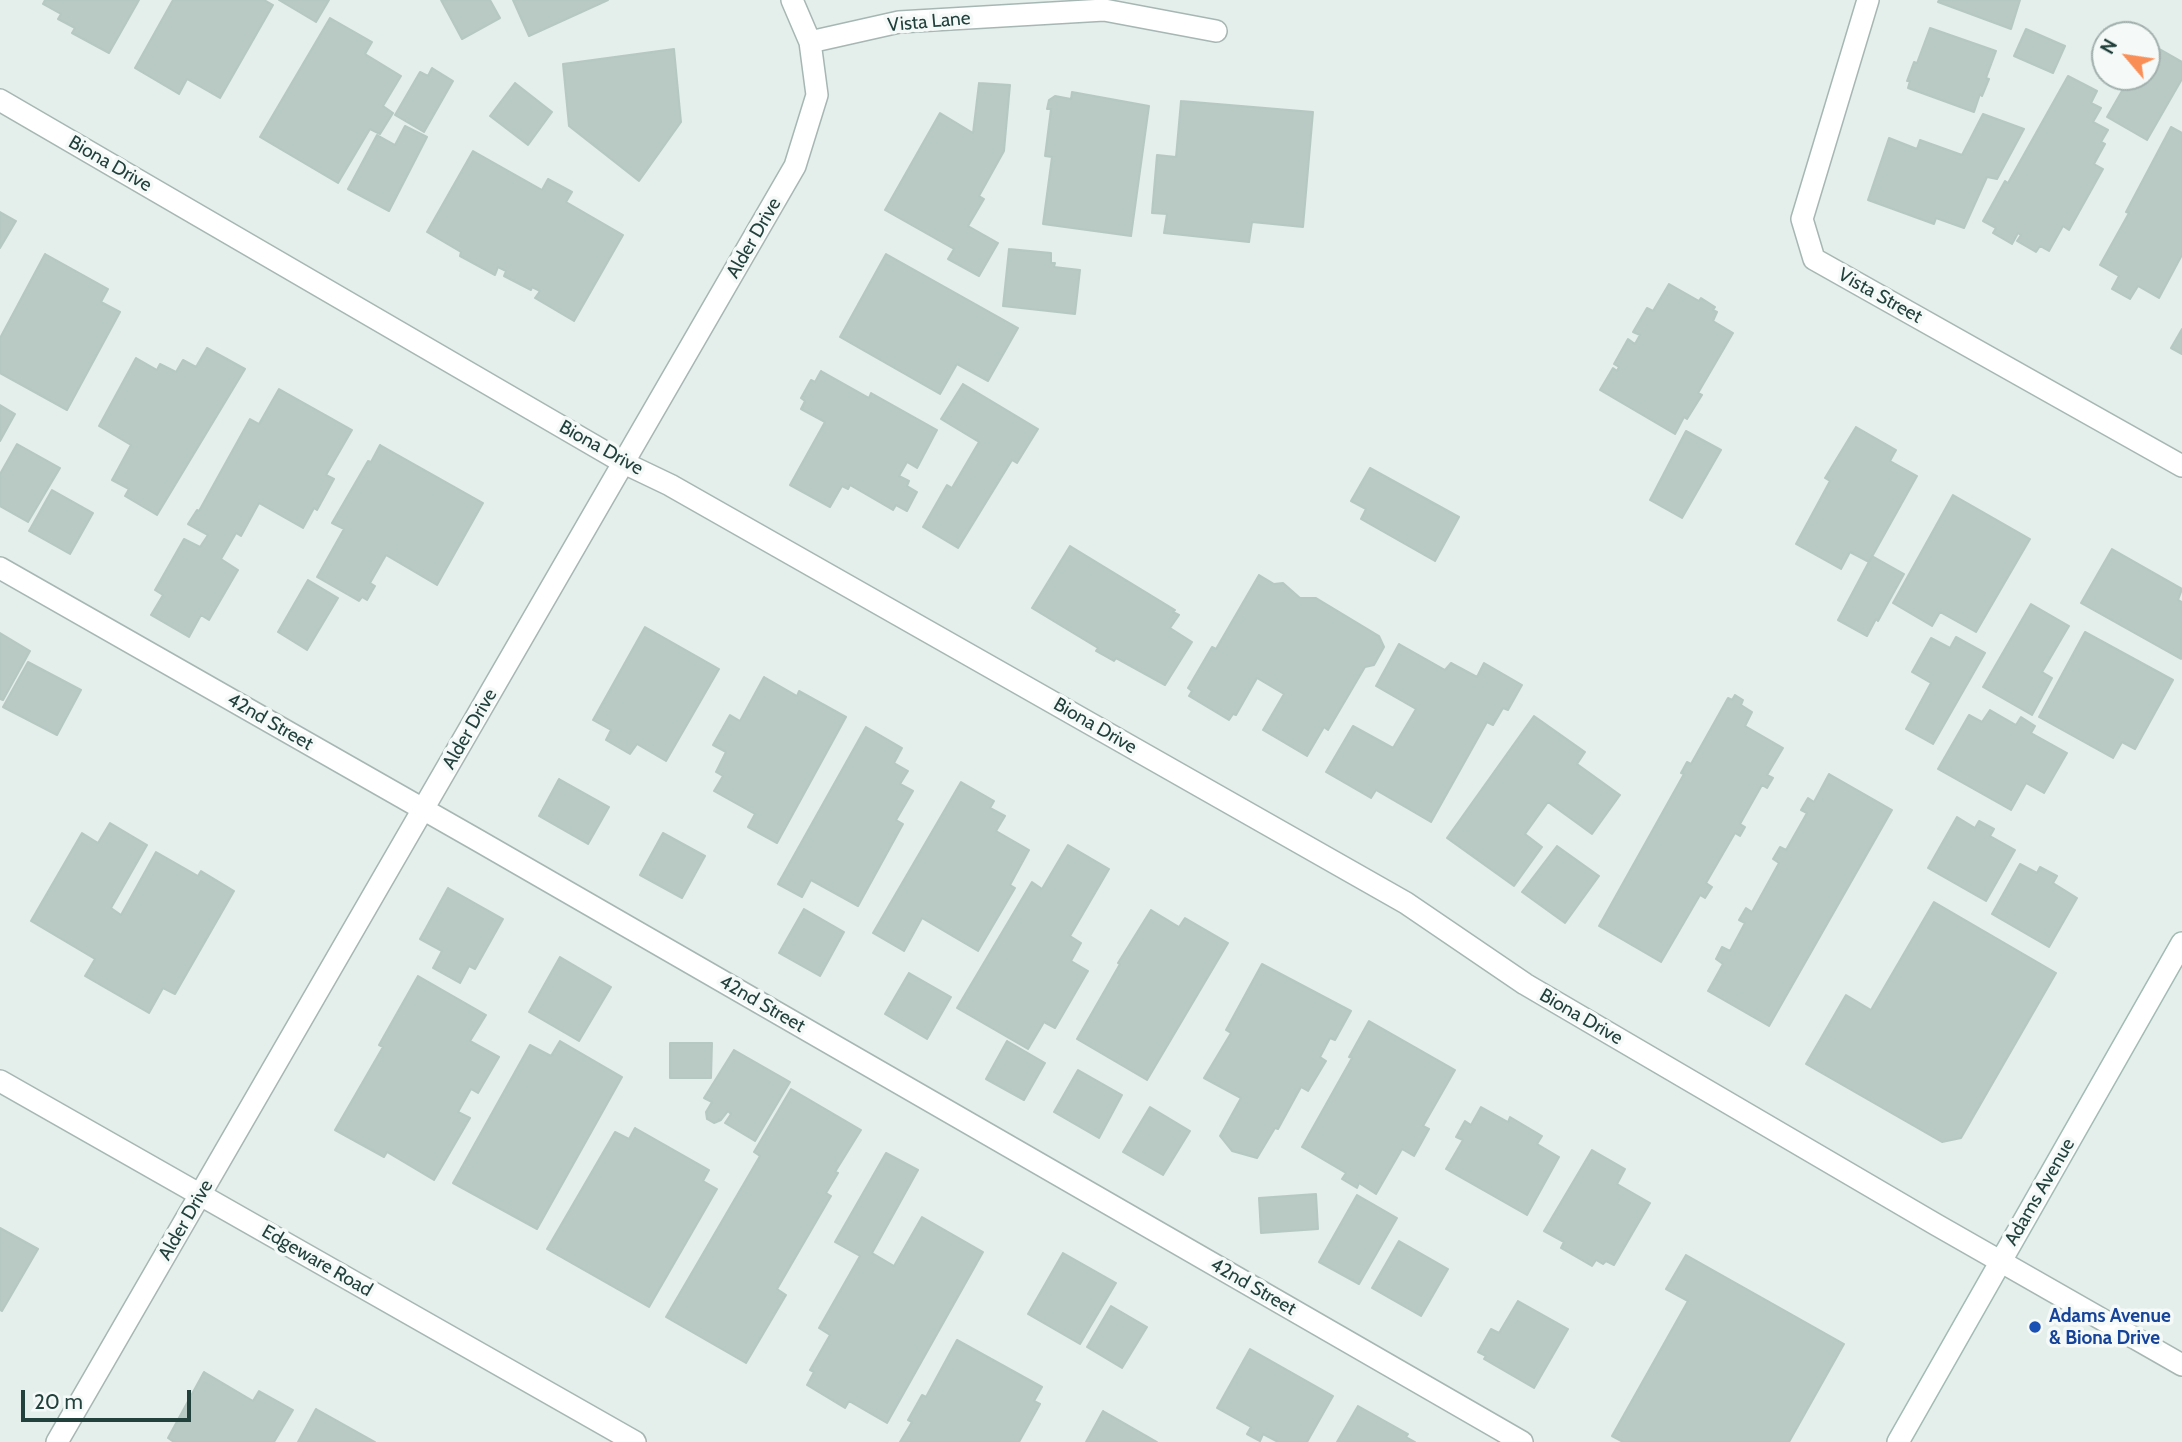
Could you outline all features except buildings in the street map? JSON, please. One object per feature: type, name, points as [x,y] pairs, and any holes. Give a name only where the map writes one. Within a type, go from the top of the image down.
[{"type":"street","name":"Alder Drive","points":[[57,1442],[795,166],[817,95],[810,42],[792,0]]},
{"type":"street","name":"Vista Street","points":[[1868,0],[1802,219],[1814,259],[2182,466]]},
{"type":"street","name":"Vista Lane","points":[[810,42],[899,22],[1104,10],[1216,31]]},
{"type":"street","name":"Biona Drive","points":[[0,100],[624,463],[670,485],[1406,903],[1525,984],[2182,1365]]},
{"type":"street","name":"42nd Street","points":[[0,568],[424,809],[1522,1442]]},
{"type":"street","name":"Adams Avenue","points":[[1898,1442],[2182,943]]},
{"type":"street","name":"Edgeware Road","points":[[0,1081],[635,1442]]},
{"type":"place","name":"Adams Avenue & Biona Drive","points":[[2035,1327]]}]
